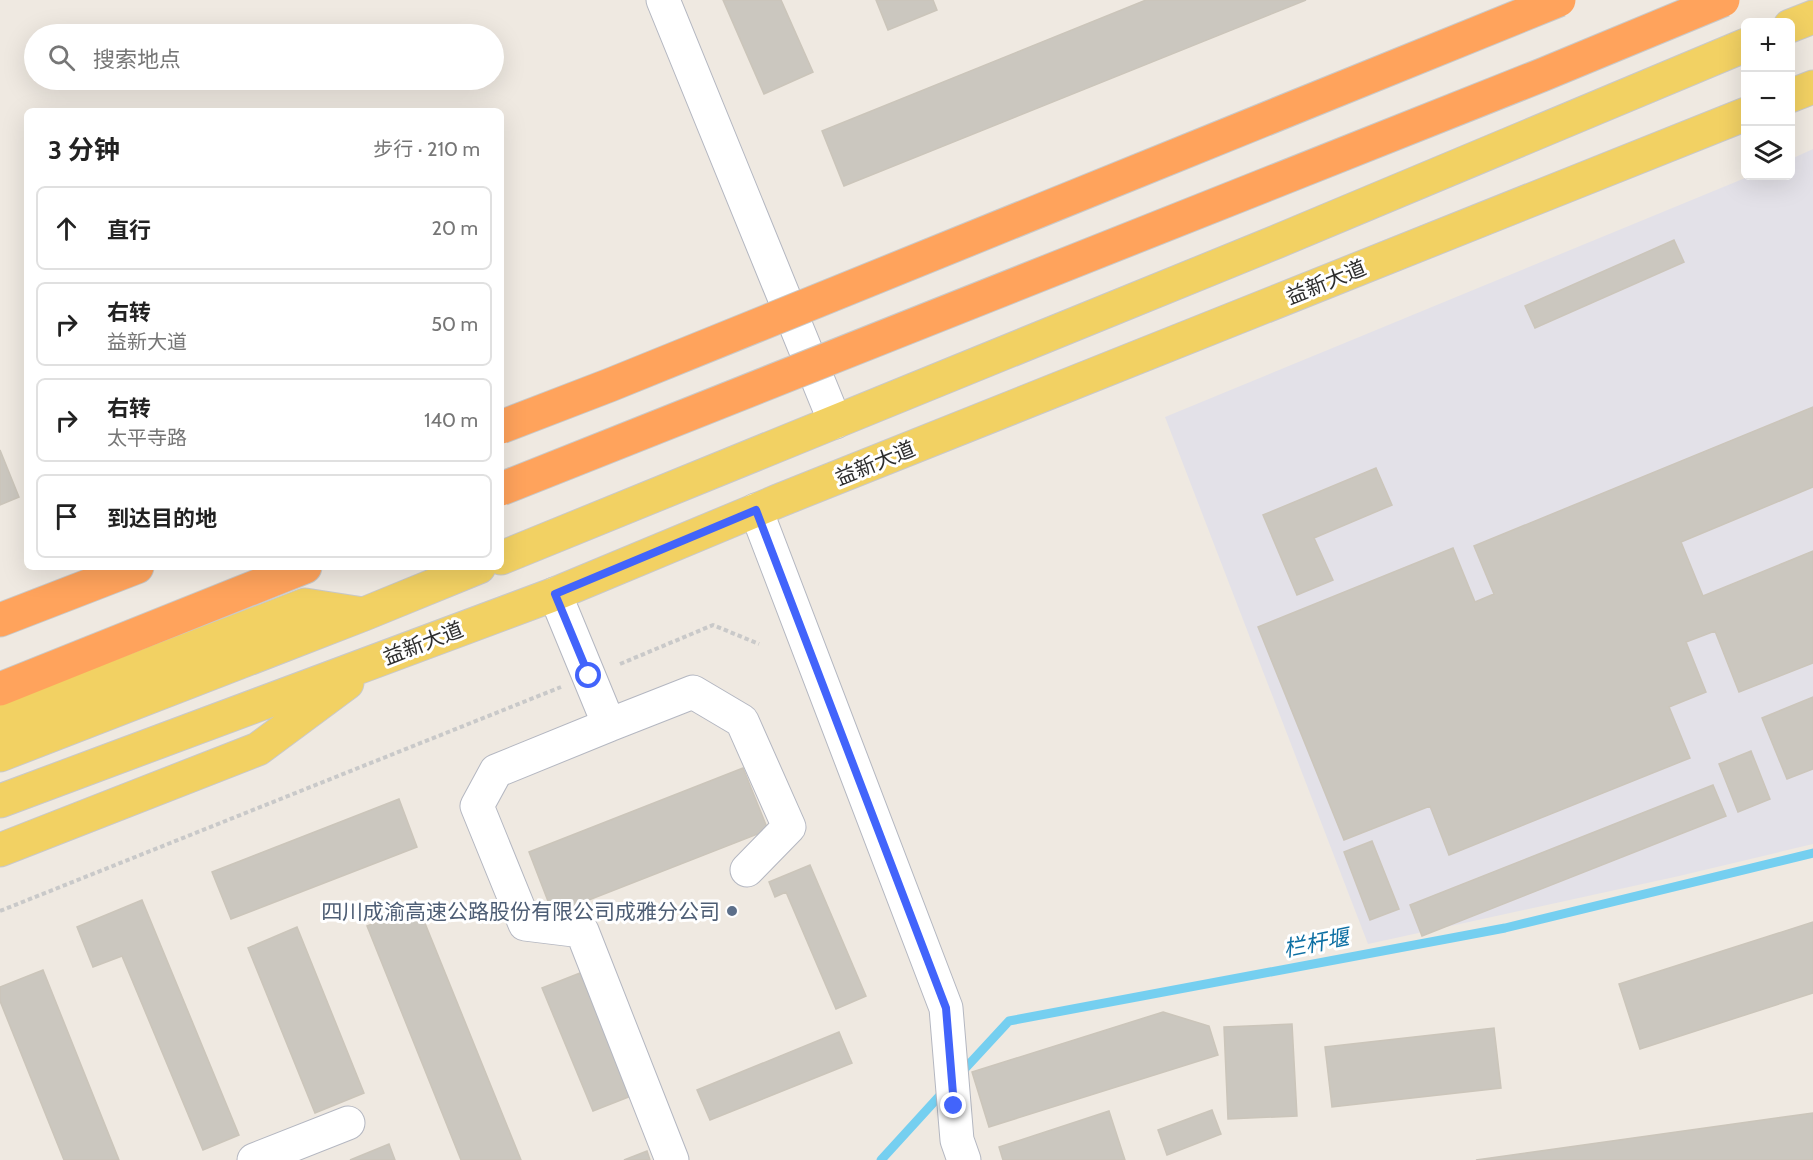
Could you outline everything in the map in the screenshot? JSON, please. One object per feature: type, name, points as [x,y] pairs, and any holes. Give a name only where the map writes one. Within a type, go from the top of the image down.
[{"type":"highway","points":[[504,427],[610,386],[1559,0]]},
{"type":"highway","points":[[504,488],[1542,75],[1723,0]]},
{"type":"highway","points":[[0,620],[129,570]]},
{"type":"highway","points":[[0,689],[298,570]]},
{"type":"main road","points":[[1795,24],[1813,17]]},
{"type":"main road","points":[[504,557],[1276,242],[1741,47]]},
{"type":"main road","points":[[1795,94],[1813,87]]},
{"type":"main road","name":"益新大道","points":[[0,801],[555,594],[756,510],[1741,116]]},
{"type":"main road","points":[[0,756],[472,570]]},
{"type":"main road","points":[[0,723],[305,606],[364,614]]},
{"type":"main road","points":[[0,850],[258,749],[376,661]]},
{"type":"street","points":[[663,0],[835,422]]},
{"type":"street","points":[[756,510],[946,1008],[954,1106],[954,1153]]},
{"type":"street","points":[[555,594],[609,725]]},
{"type":"street","points":[[672,1160],[582,931],[525,924],[477,806],[496,771],[693,692],[742,721],[789,827],[747,870]]},
{"type":"street","points":[[254,1160],[348,1123]]},
{"type":"path","points":[[620,664],[713,625],[759,644]]},
{"type":"path","points":[[0,911],[567,684]]},
{"type":"shaded area","points":[[1813,149],[1813,844],[1679,876],[1368,944],[1165,417],[1741,180],[1795,180],[1795,157]]},
{"type":"building","points":[[723,0],[781,0],[813,72],[764,94]]},
{"type":"building","points":[[876,0],[933,0],[937,10],[888,30]]},
{"type":"building","points":[[1146,0],[1306,0],[844,186],[822,131]]},
{"type":"building","points":[[1674,240],[1684,262],[1535,328],[1525,306]]},
{"type":"building","points":[[1813,407],[1813,487],[1681,542],[1703,596],[1813,551],[1813,663],[1739,692],[1715,631],[1686,642],[1706,692],[1669,707],[1690,758],[1449,855],[1430,806],[1344,840],[1258,627],[1453,548],[1475,602],[1494,594],[1474,546]]},
{"type":"building","points":[[0,450],[19,497],[0,505]]},
{"type":"building","points":[[1376,468],[1392,505],[1314,538],[1333,580],[1297,595],[1263,515]]},
{"type":"building","points":[[1813,697],[1813,769],[1787,779],[1762,718]]},
{"type":"building","points":[[1751,751],[1770,799],[1738,812],[1719,764]]},
{"type":"building","points":[[743,768],[768,830],[553,914],[529,852]]},
{"type":"building","points":[[1713,785],[1726,816],[1422,936],[1410,905]]},
{"type":"building","points":[[399,799],[417,847],[231,919],[212,872]]},
{"type":"building","points":[[1372,841],[1399,909],[1370,920],[1344,852]]},
{"type":"building","points":[[810,865],[866,996],[836,1009],[786,892],[775,897],[769,882]]},
{"type":"building","points":[[142,900],[239,1135],[203,1150],[122,956],[93,967],[77,927]]},
{"type":"building","points":[[418,906],[521,1160],[461,1160],[367,926]]},
{"type":"building","points":[[1813,922],[1813,993],[1640,1049],[1619,984]]},
{"type":"building","points":[[297,927],[364,1093],[315,1113],[248,948]]},
{"type":"building","points":[[43,970],[119,1160],[64,1160],[0,1001],[0,987]]},
{"type":"building","points":[[580,973],[631,1096],[593,1111],[542,988]]},
{"type":"building","points":[[1163,1012],[1209,1026],[1218,1055],[989,1127],[972,1072]]},
{"type":"building","points":[[1292,1024],[1297,1116],[1228,1119],[1224,1027]]},
{"type":"building","points":[[1494,1028],[1501,1088],[1332,1107],[1325,1047]]},
{"type":"building","points":[[839,1032],[852,1063],[710,1120],[697,1090]]},
{"type":"building","points":[[1212,1110],[1221,1134],[1167,1155],[1158,1130]]},
{"type":"building","points":[[1109,1111],[1125,1160],[1003,1160],[999,1147]]},
{"type":"building","points":[[1813,1113],[1813,1160],[1476,1160]]},
{"type":"building","points":[[389,1144],[395,1160],[350,1160]]},
{"type":"building","points":[[647,1151],[650,1160],[624,1160]]},
{"type":"waterway","name":"栏杆堰","points":[[960,1074],[1009,1021],[1505,928],[1813,853]]},
{"type":"waterway","name":"栏杆堰","points":[[881,1160],[944,1091]]},
{"type":"place","name":"四川成渝高速公路股份有限公司成雅分公司","points":[[732,911]]},
{"type":"route","points":[[589,676],[555,594],[756,510],[946,1008],[954,1106]]}]
